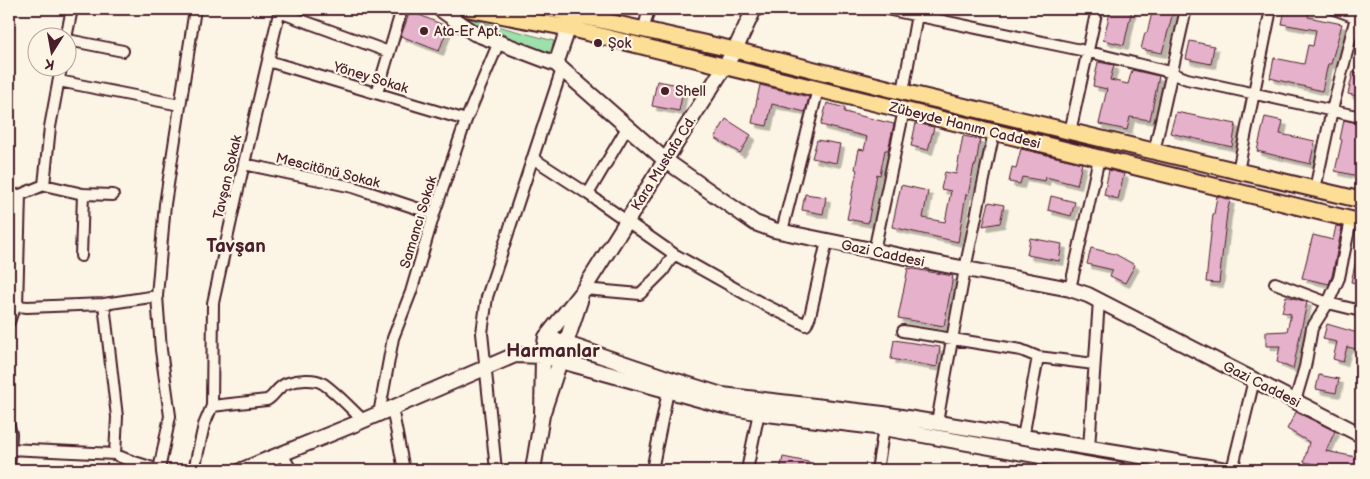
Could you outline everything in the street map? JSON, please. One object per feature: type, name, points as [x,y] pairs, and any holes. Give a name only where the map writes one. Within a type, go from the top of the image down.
[{"type":"main road","points":[[468,9],[572,17],[735,50],[903,92],[1361,200]]},
{"type":"main road","points":[[550,9],[572,17]]},
{"type":"main road","name":"Zübeyde Hanım Caddesi","points":[[572,17],[724,66],[1356,221]]},
{"type":"street","points":[[69,28],[72,9]]},
{"type":"street","points":[[10,449],[115,454],[125,460],[158,470],[170,416],[161,350],[158,296],[165,204],[195,9]]},
{"type":"street","points":[[377,93],[402,9]]},
{"type":"street","name":"Gazi Caddesi","points":[[440,9],[474,32],[559,67],[666,160],[755,222],[782,231],[874,251],[1070,289],[1098,300],[1361,435]]},
{"type":"street","points":[[643,31],[649,9]]},
{"type":"street","name":"Kara Mustafa Cd.","points":[[584,289],[735,50],[754,9]]},
{"type":"street","points":[[886,9],[917,12],[1087,51],[1187,79],[1361,117]]},
{"type":"street","points":[[1070,132],[1097,9]]},
{"type":"street","points":[[1154,152],[1186,9]]},
{"type":"street","points":[[1238,171],[1271,9]]},
{"type":"street","points":[[1315,189],[1332,110],[1358,18],[1334,9]]},
{"type":"street","points":[[279,10],[390,52]]},
{"type":"street","name":"Tavşan Sokak","points":[[194,470],[204,425],[212,406],[213,303],[279,10]]},
{"type":"street","points":[[903,92],[917,12]]},
{"type":"street","points":[[496,470],[484,368],[482,333],[487,297],[534,159],[572,17]]},
{"type":"street","points":[[78,41],[123,51]]},
{"type":"street","name":"Samancı Sokak","points":[[379,414],[393,338],[412,292],[434,214],[466,120],[499,42]]},
{"type":"street","name":"Yöney Sokak","points":[[268,61],[466,120]]},
{"type":"street","points":[[44,185],[50,127],[59,78]]},
{"type":"street","points":[[59,81],[180,105]]},
{"type":"street","points":[[782,231],[818,89]]},
{"type":"street","points":[[874,251],[904,110]]},
{"type":"street","points":[[588,194],[628,126]]},
{"type":"street","points":[[937,422],[965,269],[994,132]]},
{"type":"street","points":[[1070,289],[1099,158]]},
{"type":"street","points":[[534,159],[627,220],[674,254],[762,304],[806,325],[810,316],[827,241]]},
{"type":"street","name":"Mescitönü Sokak","points":[[244,164],[353,187],[434,214]]},
{"type":"street","points":[[9,196],[20,195],[44,185],[83,194],[113,195]]},
{"type":"street","points":[[81,256],[83,194]]},
{"type":"street","points":[[9,322],[17,306],[20,195]]},
{"type":"street","points":[[1295,401],[1305,367],[1312,328],[1328,303],[1339,278],[1356,221]]},
{"type":"street","points":[[584,289],[640,294],[663,271],[674,254]]},
{"type":"street","points":[[1275,283],[1328,303],[1361,311]]},
{"type":"street","points":[[533,470],[542,415],[543,356],[546,337],[584,289]]},
{"type":"street","points":[[542,415],[584,289]]},
{"type":"street","points":[[17,306],[104,304],[158,296]]},
{"type":"street","points":[[1089,448],[1098,300]]},
{"type":"street","points":[[104,304],[117,417],[115,454]]},
{"type":"street","points":[[903,331],[1021,350],[1038,357],[1094,364]]},
{"type":"street","points":[[546,337],[722,395],[937,422],[1226,470]]},
{"type":"street","points":[[242,470],[379,414],[515,354],[543,356],[724,406],[884,428],[1118,470]]},
{"type":"street","points":[[1023,437],[1038,357]]},
{"type":"street","points":[[212,406],[267,400],[278,387],[304,380],[322,382],[363,420]]},
{"type":"street","points":[[1232,470],[1254,380]]},
{"type":"street","points":[[652,470],[668,391]]},
{"type":"street","points":[[392,408],[404,470]]},
{"type":"street","points":[[747,470],[759,412]]},
{"type":"street","points":[[9,426],[11,434],[9,470]]},
{"type":"street","points":[[877,470],[884,428]]},
{"type":"street","points":[[282,454],[291,470]]},
{"type":"green space","points":[[459,16],[554,41],[550,53],[516,40]]},
{"type":"building","points":[[1111,9],[1132,9],[1124,45],[1103,40]]},
{"type":"building","points":[[1153,9],[1174,9],[1162,53],[1141,49]]},
{"type":"building","points":[[1285,9],[1309,12],[1308,17],[1342,24],[1331,64],[1328,64],[1322,91],[1270,78],[1274,58],[1304,64],[1308,45],[1313,46],[1316,30],[1282,24]]},
{"type":"building","name":"Ata-Er Apt.","points":[[410,11],[448,27],[439,51],[401,36]]},
{"type":"building","points":[[1190,41],[1214,46],[1211,64],[1186,59]]},
{"type":"building","points":[[1098,62],[1114,65],[1110,80],[1128,84],[1132,70],[1159,76],[1150,120],[1130,117],[1127,130],[1099,124],[1107,89],[1093,86]]},
{"type":"building","points":[[1353,72],[1361,74],[1361,97],[1348,94]]},
{"type":"building","points":[[657,81],[684,86],[679,111],[652,106]]},
{"type":"building","points":[[760,85],[809,97],[805,112],[772,104],[767,126],[752,123]]},
{"type":"building","points":[[827,103],[845,108],[844,112],[894,124],[888,150],[885,150],[880,175],[877,174],[868,223],[847,219],[857,170],[855,169],[859,149],[864,150],[867,137],[821,125]]},
{"type":"building","points":[[1176,112],[1236,124],[1232,147],[1170,133]]},
{"type":"building","points":[[1265,117],[1283,121],[1280,134],[1315,141],[1310,164],[1257,151]]},
{"type":"building","points":[[726,119],[751,135],[740,153],[715,138]]},
{"type":"building","points":[[1344,120],[1361,124],[1361,162],[1358,176],[1335,171],[1342,140],[1340,139]]},
{"type":"building","points":[[916,123],[934,127],[928,150],[911,146]]},
{"type":"building","points":[[963,136],[980,139],[976,165],[974,165],[968,195],[966,194],[958,242],[892,227],[901,185],[928,191],[923,218],[945,222],[951,191],[941,189],[945,172],[956,174]]},
{"type":"building","points":[[817,140],[840,144],[836,163],[812,158]]},
{"type":"building","points":[[1021,149],[1082,163],[1077,185],[1046,177],[1045,181],[1022,177],[1020,184],[1009,182],[1012,167],[1016,168]]},
{"type":"building","points":[[1109,170],[1124,174],[1118,199],[1104,195]]},
{"type":"building","points":[[805,194],[826,197],[823,214],[802,210]]},
{"type":"building","points":[[1051,196],[1075,202],[1071,216],[1048,210]]},
{"type":"building","points":[[1217,196],[1230,200],[1219,283],[1206,282],[1213,214]]},
{"type":"building","points":[[989,202],[1004,205],[1000,223],[983,226]]},
{"type":"building","points":[[1336,226],[1342,227],[1329,284],[1302,278],[1313,235],[1333,240]]},
{"type":"building","points":[[1030,238],[1062,244],[1059,261],[1027,255]]},
{"type":"building","points":[[1091,248],[1115,254],[1135,265],[1125,283],[1110,276],[1113,270],[1087,264]]},
{"type":"building","points":[[1358,252],[1361,252],[1361,284],[1351,282]]},
{"type":"building","points":[[908,268],[953,276],[944,326],[898,318]]},
{"type":"building","points":[[1286,296],[1307,302],[1293,369],[1277,362],[1280,346],[1266,346],[1266,332],[1287,331],[1291,314],[1282,312]]},
{"type":"building","points":[[1327,324],[1361,334],[1361,350],[1347,347],[1343,362],[1333,359],[1337,342],[1323,339]]},
{"type":"building","points":[[894,340],[940,347],[937,367],[891,359]]},
{"type":"building","points":[[1319,375],[1339,379],[1336,393],[1316,389]]},
{"type":"building","points":[[1296,412],[1335,431],[1326,451],[1361,458],[1361,470],[1344,470],[1304,462],[1309,442],[1287,429]]},
{"type":"building","points":[[783,457],[813,463],[812,470],[780,470]]},
{"type":"place","name":"Ata-Er Apt.","points":[[424,31]]},
{"type":"place","name":"Şok","points":[[598,43]]},
{"type":"place","name":"Shell","points":[[665,91]]},
{"type":"district","name":"Tavşan","points":[[236,245]]},
{"type":"district","name":"Harmanlar","points":[[553,350]]}]
